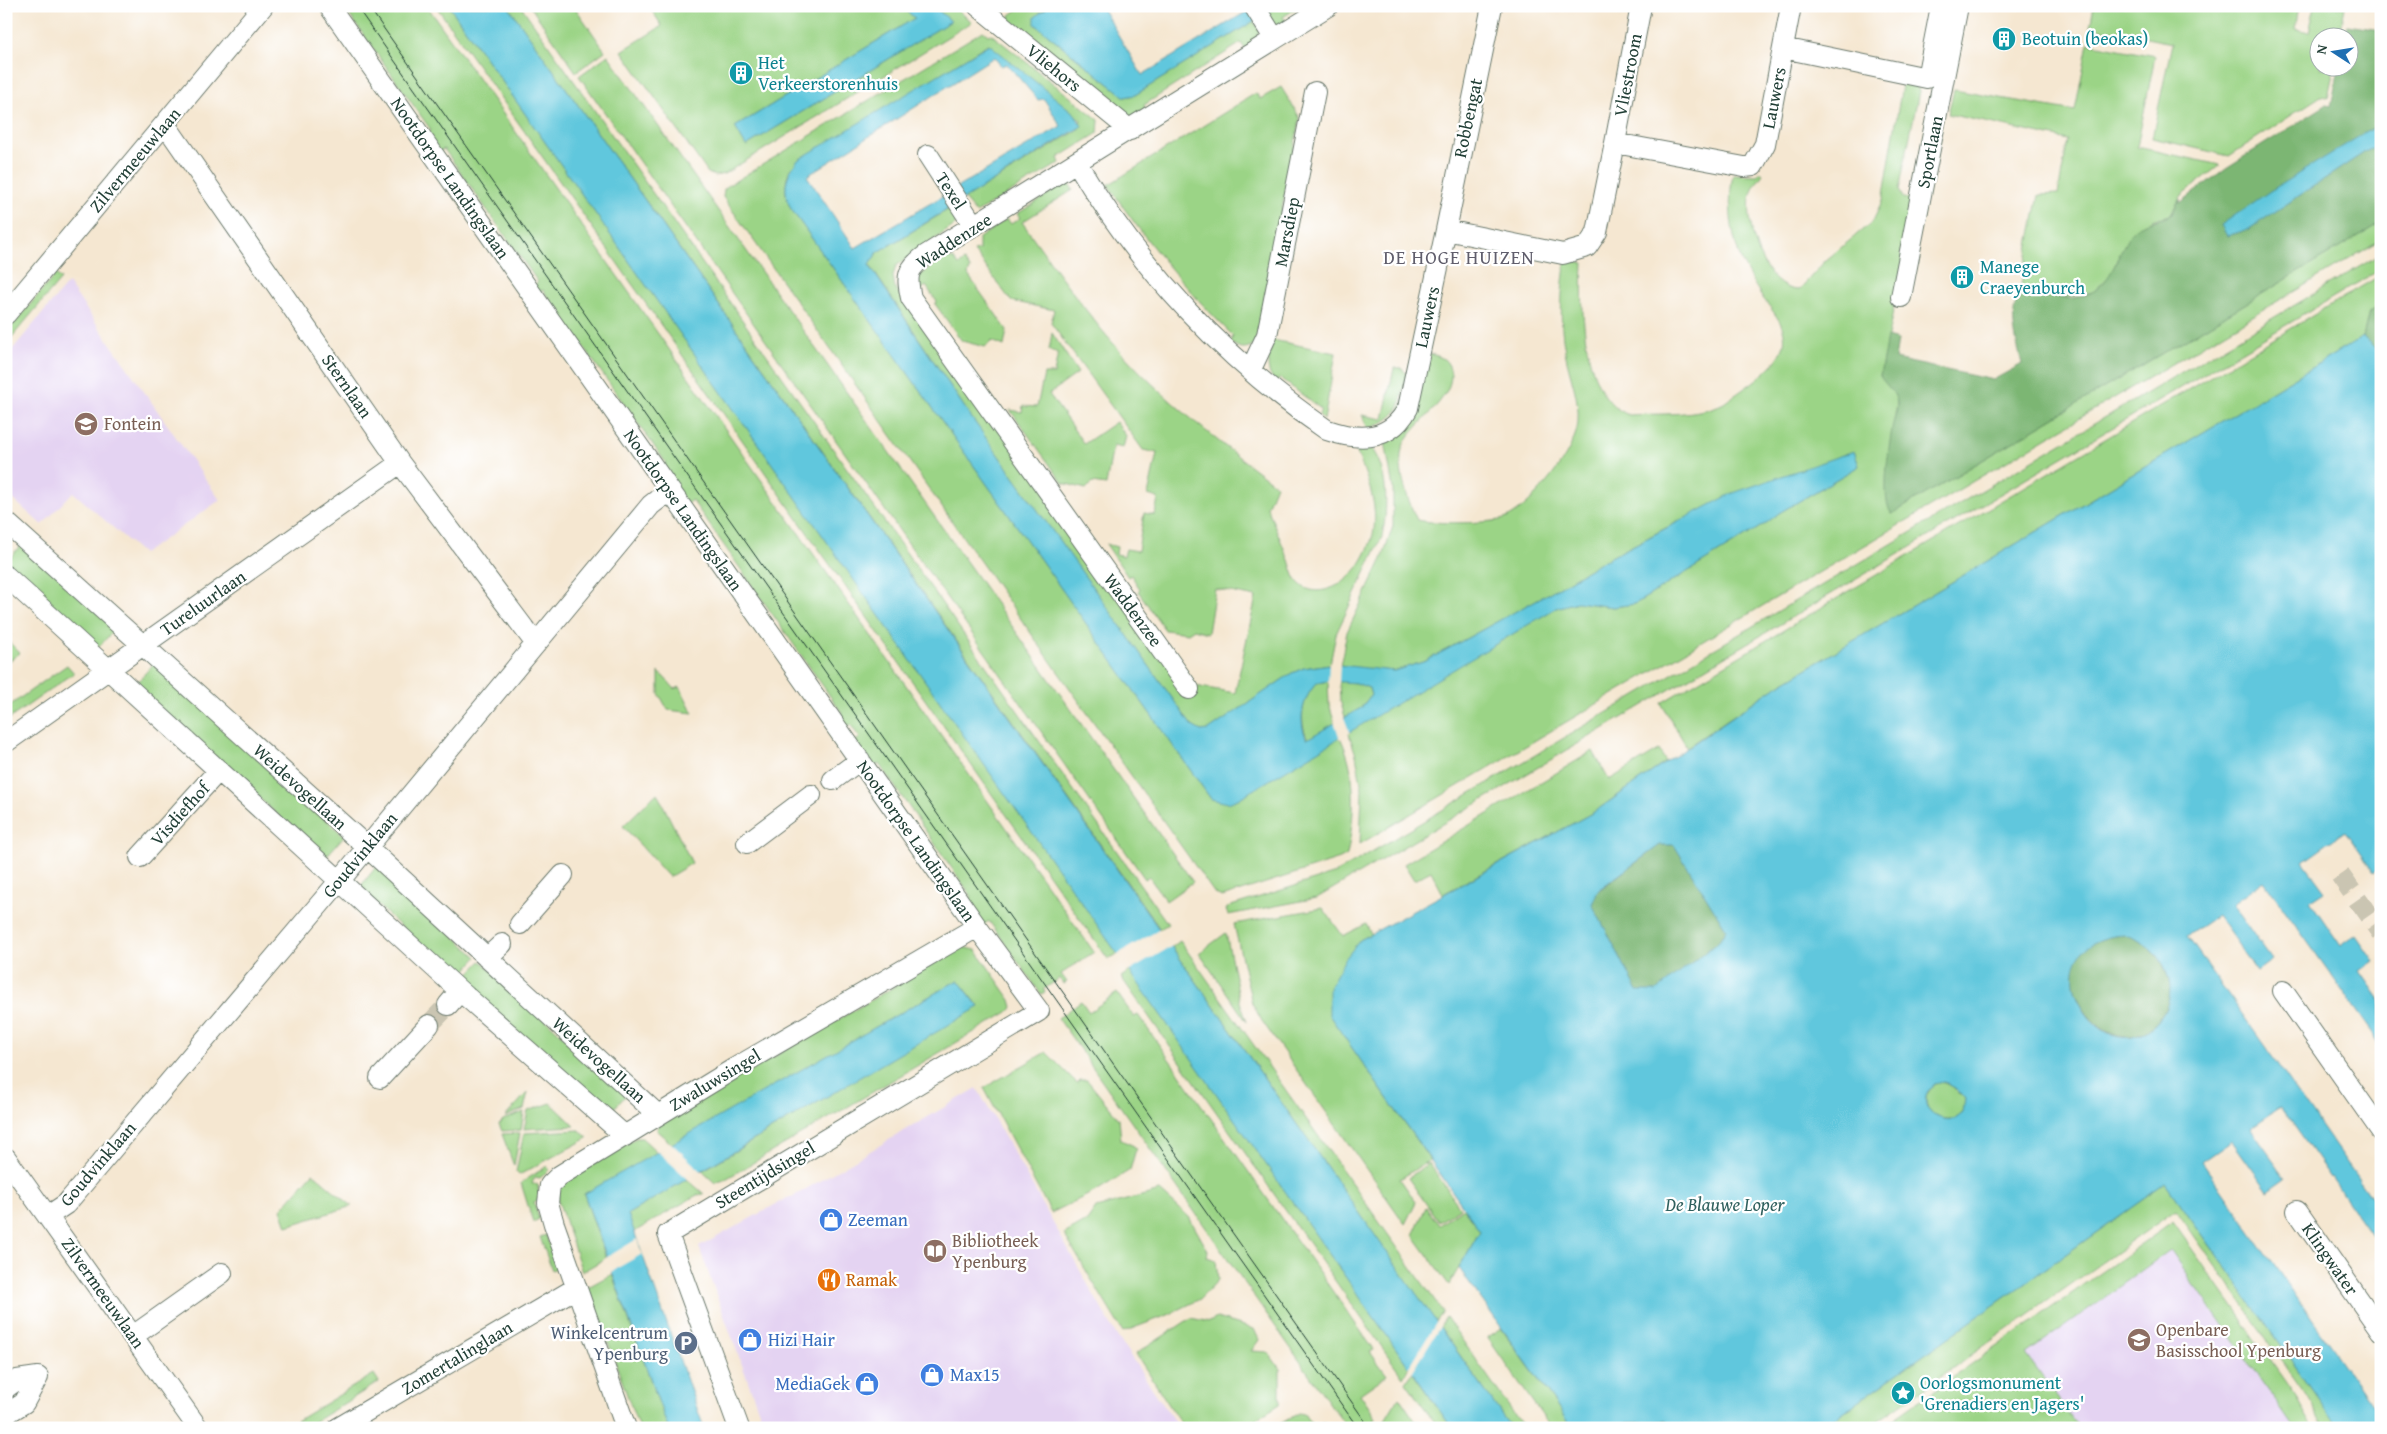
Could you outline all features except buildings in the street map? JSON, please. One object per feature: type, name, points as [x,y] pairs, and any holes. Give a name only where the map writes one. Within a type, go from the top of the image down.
[{"type":"street","name":"Zilvermeeuwlaan","points":[[6,314],[263,6]]},
{"type":"street","name":"Nootdorpse Landingslaan","points":[[329,6],[976,927],[1039,1011]]},
{"type":"street","name":"Vliehors","points":[[978,6],[1130,130]]},
{"type":"street","name":"Waddenzee","points":[[1189,689],[911,298],[908,283],[909,272],[914,264],[1130,130],[1264,22],[1328,6]]},
{"type":"street","name":"Robbengat","points":[[1446,230],[1492,6]]},
{"type":"street","name":"Vliestroom","points":[[1615,143],[1641,6]]},
{"type":"street","points":[[1783,48],[1791,6]]},
{"type":"street","name":"Lauwers","points":[[1615,143],[1744,167],[1753,166],[1758,160],[1765,144],[1783,48],[1927,78],[1941,6]]},
{"type":"street","name":"Sportlaan","points":[[1901,297],[1958,6]]},
{"type":"street","name":"Marsdiep","points":[[1251,369],[1267,335],[1315,92]]},
{"type":"street","name":"Sternlaan","points":[[165,124],[400,463],[536,644]]},
{"type":"street","points":[[1446,230],[1563,254],[1587,247],[1598,232],[1615,143]]},
{"type":"street","name":"Texel","points":[[928,155],[974,226]]},
{"type":"street","name":"Lauwers","points":[[1077,163],[1100,202],[1134,250],[1184,306],[1251,369],[1326,430],[1345,436],[1377,436],[1398,425],[1408,408],[1446,230]]},
{"type":"street","name":"Tureluurlaan","points":[[6,742],[400,463]]},
{"type":"street","name":"Goudvinklaan","points":[[48,1216],[66,1204],[341,880],[651,505],[669,491]]},
{"type":"street","name":"Weidevogellaan","points":[[6,522],[367,847],[658,1114]]},
{"type":"street","points":[[6,576],[341,880],[454,998],[625,1136]]},
{"type":"street","points":[[833,780],[860,760]]},
{"type":"street","name":"Visdiefhof","points":[[140,857],[219,770]]},
{"type":"street","points":[[746,843],[811,795]]},
{"type":"street","points":[[520,924],[564,875]]},
{"type":"street","name":"Zwaluwsingel","points":[[576,1288],[548,1203],[550,1185],[559,1176],[658,1114],[976,927]]},
{"type":"street","points":[[487,958],[502,944]]},
{"type":"street","points":[[2283,991],[2381,1131]]},
{"type":"street","name":"Steentijdsingel","points":[[739,1428],[668,1234],[1039,1011]]},
{"type":"street","points":[[380,1078],[429,1025]]},
{"type":"street","name":"Zilvermeeuwlaan","points":[[6,1158],[198,1428]]},
{"type":"street","name":"Klingwater","points":[[2297,1212],[2381,1331]]},
{"type":"street","points":[[133,1336],[222,1273]]},
{"type":"street","points":[[576,1288],[626,1428]]},
{"type":"street","name":"Zomertalinglaan","points":[[338,1428],[576,1288]]},
{"type":"street","points":[[6,1388],[17,1380],[38,1377],[24,1404],[6,1414]]},
{"type":"shaded area","name":"Fontein","points":[[68,283],[220,500],[143,554],[73,492],[42,525],[6,493],[6,357]]},
{"type":"shaded area","points":[[977,1088],[1117,1336],[1179,1428],[765,1428],[699,1247],[787,1198],[794,1196]]},
{"type":"shaded area","name":"Openbare Basisschool Ypenburg","points":[[2170,1250],[2294,1428],[2079,1428],[2026,1354]]},
{"type":"green space","points":[[343,6],[427,6],[1094,952],[1061,974],[1067,982],[1063,984],[1060,978],[1044,989],[1045,992],[1041,994],[989,921],[983,925],[966,901],[972,897],[879,764],[872,768],[854,742],[860,738],[850,724],[844,728],[837,717],[842,713],[692,500],[686,504],[660,467],[666,463],[543,290],[537,293],[533,287],[538,282],[444,149],[438,152],[426,135],[431,130]]},
{"type":"green space","points":[[436,6],[449,6],[1118,954],[1108,959]]},
{"type":"green space","points":[[508,6],[521,6],[1168,924],[1160,929]]},
{"type":"green space","points":[[530,6],[574,6],[605,51],[576,72]]},
{"type":"green space","points":[[649,6],[900,6],[915,18],[735,127],[746,146],[951,21],[933,6],[953,6],[972,22],[724,174],[715,176],[708,173],[622,51],[662,26]]},
{"type":"green space","points":[[1023,6],[1049,6],[1040,12],[1035,24],[1125,97],[1135,95],[1254,21],[1259,31],[1255,42],[1245,49],[1241,43],[1144,105],[1146,111],[1129,117],[1010,22],[1010,15]]},
{"type":"green space","points":[[1278,6],[1300,6],[1283,17],[1287,23],[1276,26],[1265,15]]},
{"type":"green space","points":[[2094,6],[2299,6],[2295,29],[2309,32],[2315,6],[2345,6],[2341,28],[2310,28],[2310,78],[2332,78],[2328,97],[2321,96],[2229,156],[2152,138],[2172,43],[2090,27]]},
{"type":"green space","points":[[2347,25],[2381,30],[2381,123],[2241,211],[2230,220],[2227,236],[2249,229],[2365,152],[2381,144],[2381,223],[1892,514],[1888,507],[1886,473],[1897,402],[1880,376],[1887,337],[1898,340],[1895,359],[1993,380],[2022,364],[2014,319],[2015,308],[2019,298],[2027,292],[2039,290],[2064,298],[2078,297],[2094,291],[2112,271],[2127,240],[2136,228],[2170,215],[2180,199],[2180,203],[2226,168],[2326,105],[2331,106],[2337,78],[2360,78],[2360,28],[2346,28]]},
{"type":"green space","points":[[983,31],[988,35],[991,34],[1099,120],[1098,133],[1058,158],[1060,163],[976,213],[964,199],[1078,130],[1081,120],[988,44],[790,169],[786,194],[791,209],[1211,799],[1238,799],[1340,737],[1350,765],[1353,810],[1347,855],[1340,859],[1222,897],[1215,894],[723,197],[724,189],[729,185]]},
{"type":"green space","points":[[2088,43],[2155,56],[2137,147],[2220,165],[2182,195],[2170,215],[2152,220],[2117,259],[2112,274],[2093,292],[2063,298],[2041,290],[2025,292],[2018,300],[2039,195],[2058,194],[2068,140],[1948,114],[1954,90],[2075,111]]},
{"type":"green space","points":[[608,55],[1193,882],[1166,901],[1149,877],[1145,879],[579,76]]},
{"type":"green space","points":[[1903,79],[1917,86],[1919,91],[1899,190],[1903,198],[1915,200],[1880,376],[1894,392],[1897,403],[1890,446],[1892,514],[2381,223],[2381,240],[1360,844],[1362,789],[1356,755],[1348,731],[1556,608],[1577,602],[1613,607],[1635,604],[1765,524],[1779,513],[1859,466],[1854,451],[1681,520],[1596,565],[1426,661],[1394,671],[1340,666],[1347,632],[1383,557],[1393,526],[1393,488],[1385,441],[1426,354],[1438,356],[1447,362],[1451,380],[1440,401],[1413,432],[1402,449],[1402,476],[1417,520],[1448,523],[1507,518],[1529,502],[1562,462],[1570,448],[1578,422],[1576,395],[1565,351],[1561,317],[1566,260],[1583,263],[1584,325],[1587,348],[1601,390],[1613,405],[1629,415],[1677,414],[1702,410],[1724,403],[1772,366],[1782,350],[1784,342],[1782,327],[1750,277],[1741,260],[1736,244],[1731,214],[1733,174],[1757,175],[1761,172],[1763,174],[1750,198],[1749,210],[1754,240],[1767,269],[1776,280],[1786,287],[1799,290],[1825,261],[1873,221],[1883,200]]},
{"type":"green space","points":[[1281,87],[1300,118],[1255,344],[1243,348],[1231,343],[1233,336],[1167,264],[1108,185],[1256,93],[1260,99]]},
{"type":"green space","points":[[1068,182],[1073,190],[1022,222],[1091,316],[1120,351],[1162,393],[1206,431],[1276,485],[1267,507],[1294,576],[1303,587],[1318,591],[1334,587],[1357,569],[1364,558],[1371,540],[1375,518],[1372,496],[1354,445],[1369,445],[1376,454],[1380,465],[1386,502],[1382,537],[1336,634],[1330,664],[1304,668],[1292,673],[1209,730],[1201,731],[1192,726],[971,417],[869,264],[877,253],[954,206],[958,214],[955,225],[896,266],[893,276],[895,288],[1195,686],[1235,693],[1256,597],[1215,589],[1208,633],[1194,629],[1188,633],[1165,630],[1138,591],[1140,589],[1131,575],[1128,577],[1106,544],[1117,547],[1116,554],[1124,556],[1126,549],[1138,551],[1144,513],[1155,515],[1158,498],[1148,495],[1157,453],[1143,450],[1051,323],[1054,310],[1011,301],[974,251],[979,250],[979,238],[1007,219],[1011,224],[1020,218],[1017,214]]},
{"type":"green space","points":[[2381,254],[2381,269],[1317,898],[1228,915],[1226,910],[1228,907],[1336,873]]},
{"type":"green space","points":[[944,258],[954,259],[959,265],[964,261],[970,269],[968,275],[1007,330],[1004,346],[992,341],[985,347],[962,341],[935,304],[937,302],[926,286],[919,291],[918,277]]},
{"type":"green space","points":[[56,274],[61,279],[6,344],[6,333]]},
{"type":"green space","points":[[2381,275],[2381,305],[2369,312],[2363,337],[1771,690],[1687,747],[1661,703]]},
{"type":"green space","points":[[2381,305],[2381,353],[2363,337],[2369,312]]},
{"type":"green space","points":[[1052,333],[1078,373],[1049,394],[1084,444],[1116,422],[1126,436],[1123,448],[1113,446],[1106,485],[1092,483],[1086,489],[1063,483],[1010,410],[1022,412],[1023,406],[1037,407],[1044,374],[1054,374],[1058,353],[1049,350]]},
{"type":"green space","points":[[1273,340],[1336,353],[1324,420],[1319,415],[1321,409],[1280,378],[1276,383],[1272,378],[1269,373],[1268,363]]},
{"type":"green space","points":[[1394,368],[1402,368],[1406,374],[1398,409],[1387,420],[1368,429],[1362,415],[1383,419]]},
{"type":"green space","points":[[23,543],[116,628],[96,650],[6,568],[6,562]]},
{"type":"green space","points":[[6,639],[20,653],[6,663]]},
{"type":"green space","points":[[154,663],[344,836],[325,858],[135,685]]},
{"type":"green space","points":[[67,665],[74,673],[6,721],[6,708]]},
{"type":"green space","points":[[659,672],[675,689],[680,687],[693,713],[668,710],[659,694]]},
{"type":"green space","points":[[1328,681],[1329,704],[1335,723],[1308,739],[1302,717],[1305,702],[1317,683]]},
{"type":"green space","points":[[1339,681],[1356,683],[1369,688],[1371,695],[1361,708],[1345,717],[1340,700]]},
{"type":"green space","points":[[1659,750],[1666,762],[1594,812],[1443,894],[1431,871],[1414,880],[1404,864],[1593,751],[1609,780]]},
{"type":"green space","points":[[657,793],[692,863],[669,877],[623,826]]},
{"type":"green space","points":[[1660,845],[1674,845],[1726,929],[1718,942],[1656,991],[1638,991],[1592,904],[1598,891]]},
{"type":"green space","points":[[377,866],[477,957],[458,979],[359,888]]},
{"type":"green space","points":[[1323,908],[1343,936],[1366,924],[1371,934],[1360,940],[1329,1015],[1430,1160],[1400,1179],[1416,1202],[1405,1224],[1262,1021],[1252,1003],[1234,924]]},
{"type":"green space","points":[[1226,933],[1240,1002],[1247,1022],[1199,953]]},
{"type":"green space","points":[[2125,935],[2147,946],[2156,955],[2168,976],[2170,988],[2169,999],[2164,1011],[2143,1033],[2121,1036],[2100,1026],[2083,1008],[2074,984],[2076,962],[2092,944]]},
{"type":"green space","points":[[1180,941],[1443,1312],[1436,1322],[1172,947]]},
{"type":"green space","points":[[962,947],[976,950],[1011,1000],[1013,1007],[1008,1012],[724,1180],[715,1183],[702,1171],[979,1006],[958,980],[672,1144],[657,1131],[659,1124]]},
{"type":"green space","points":[[481,961],[627,1094],[608,1115],[461,982]]},
{"type":"green space","points":[[1130,971],[1409,1367],[1403,1377],[1121,977]]},
{"type":"green space","points":[[1117,993],[1134,1017],[1138,1015],[1374,1350],[1370,1352],[1387,1375],[1360,1394],[1376,1418],[1371,1428],[1347,1428],[1058,1018],[1081,1001],[1089,1012]]},
{"type":"green space","points":[[1046,1052],[1077,1083],[1080,1080],[1087,1080],[1119,1119],[1121,1140],[1134,1146],[1136,1149],[1130,1170],[1098,1190],[1051,1213],[984,1088]]},
{"type":"green space","points":[[1941,1082],[1952,1086],[1965,1099],[1963,1113],[1955,1119],[1938,1119],[1929,1110],[1926,1099],[1927,1094],[1934,1085]]},
{"type":"green space","points":[[528,1092],[524,1109],[505,1117]]},
{"type":"green space","points":[[551,1103],[575,1126],[524,1129],[528,1111]]},
{"type":"green space","points":[[524,1112],[521,1130],[502,1131],[499,1124],[503,1120]]},
{"type":"green space","points":[[579,1130],[588,1138],[519,1175],[516,1172],[524,1133]]},
{"type":"green space","points":[[520,1133],[514,1166],[502,1134]]},
{"type":"green space","points":[[636,1138],[642,1138],[658,1153],[584,1194],[606,1258],[582,1272],[558,1200],[558,1189],[564,1181]]},
{"type":"green space","points":[[1429,1163],[1460,1208],[1439,1222],[1408,1178]]},
{"type":"green space","points":[[547,1166],[549,1170],[540,1178],[535,1177],[532,1183],[538,1185],[539,1200],[534,1202],[539,1219],[533,1222],[521,1183]]},
{"type":"green space","points":[[313,1173],[352,1206],[287,1226],[281,1209]]},
{"type":"green space","points":[[687,1179],[704,1194],[697,1195],[634,1232],[628,1214]]},
{"type":"green space","points":[[2166,1183],[2339,1428],[2325,1428],[2306,1395],[2176,1210],[1868,1428],[1821,1428]]},
{"type":"green space","points":[[1160,1191],[1189,1217],[1208,1251],[1207,1257],[1216,1260],[1218,1280],[1200,1299],[1168,1315],[1123,1332],[1064,1234],[1087,1221],[1096,1208]]},
{"type":"green space","points":[[1426,1207],[1439,1225],[1463,1208],[1480,1231],[1449,1285],[1413,1235]]},
{"type":"green space","points":[[2173,1222],[2296,1397],[2314,1428],[2294,1428],[2170,1250],[2026,1354],[2079,1428],[1881,1428]]},
{"type":"green space","points":[[546,1235],[557,1268],[552,1270],[540,1237]]},
{"type":"green space","points":[[612,1274],[668,1428],[639,1428],[588,1287]]},
{"type":"green space","points":[[1446,1317],[1524,1428],[1511,1428],[1440,1327]]},
{"type":"green space","points":[[1191,1318],[1209,1322],[1217,1318],[1254,1329],[1259,1340],[1251,1351],[1268,1352],[1280,1369],[1280,1404],[1242,1428],[1184,1428],[1136,1354]]},
{"type":"green space","points":[[1501,1328],[1573,1428],[1551,1428],[1487,1337]]},
{"type":"green space","points":[[1412,1372],[1452,1428],[1439,1428],[1406,1382]]},
{"type":"green space","points":[[374,1374],[379,1382],[304,1428],[285,1428]]},
{"type":"green space","points":[[1399,1397],[1420,1428],[1380,1428]]},
{"type":"green space","points":[[1299,1413],[1304,1414],[1313,1427],[1324,1423],[1330,1428],[1273,1428]]},
{"type":"green space","points":[[1667,1421],[1673,1428],[1622,1428],[1624,1423]]},
{"type":"water","points":[[449,6],[508,6],[1511,1428],[1452,1428]]},
{"type":"water","points":[[900,6],[933,6],[951,21],[746,146],[735,127],[915,18]]},
{"type":"water","points":[[1049,6],[1101,6],[1142,75],[1256,6],[1278,6],[1135,95],[1125,97],[1035,24],[1035,17]]},
{"type":"water","points":[[989,44],[1075,114],[1082,126],[877,253],[869,265],[971,417],[1192,726],[1201,731],[1209,730],[1292,673],[1304,668],[1330,664],[1394,671],[1426,661],[1596,565],[1733,493],[1854,451],[1859,466],[1779,513],[1765,524],[1635,604],[1613,607],[1577,602],[1556,608],[1238,799],[1228,803],[1211,799],[791,209],[786,196],[786,183],[790,171],[798,160]],"holes":[[[994,57],[1001,66],[1007,64],[1038,100],[1044,99],[1061,126],[855,248],[807,176]],[[1328,681],[1356,683],[1369,688],[1371,695],[1361,708],[1307,739],[1302,724],[1305,702],[1317,683]]]},
{"type":"water","points":[[2381,123],[2381,144],[2365,152],[2249,229],[2227,236],[2221,225],[2270,191]]},
{"type":"water","name":"De Blauwe Loper","points":[[2363,337],[2381,353],[2381,802],[2378,804],[2381,809],[2381,867],[2374,872],[2345,831],[2303,861],[2325,891],[2310,901],[2341,946],[2356,935],[2374,961],[2360,971],[2381,1001],[2381,1050],[2376,1043],[2374,1035],[2264,881],[2232,904],[2272,960],[2257,971],[2217,915],[2187,936],[2381,1211],[2381,1249],[2281,1107],[2250,1128],[2286,1178],[2268,1191],[2232,1141],[2202,1162],[2381,1418],[2381,1428],[2339,1428],[2166,1183],[1821,1428],[1673,1428],[1667,1421],[1624,1423],[1622,1428],[1573,1428],[1459,1268],[1480,1231],[1329,1015],[1329,988],[1345,959],[1360,940],[1594,812],[1771,690]],"holes":[[[1660,845],[1674,845],[1726,929],[1718,942],[1656,991],[1638,991],[1592,904],[1598,890]],[[2125,935],[2151,949],[2167,972],[2170,985],[2169,998],[2164,1011],[2155,1024],[2134,1037],[2113,1035],[2094,1022],[2080,1003],[2074,981],[2077,959],[2094,943]],[[1944,1082],[1957,1089],[1965,1099],[1963,1113],[1955,1119],[1942,1119],[1931,1113],[1926,1103],[1926,1097],[1928,1090],[1935,1084]]]},
{"type":"water","points":[[958,980],[979,1007],[628,1214],[704,1428],[668,1428],[584,1194]]},
{"type":"pier","points":[[1329,662],[1340,663],[1339,684],[1328,683]]},
{"type":"pier","points":[[1343,715],[1350,733],[1340,739],[1334,721]]},
{"type":"pier","points":[[1162,928],[1174,945],[1128,972],[1116,955]]},
{"type":"pier","points":[[670,1142],[703,1173],[689,1180],[657,1151]]},
{"type":"pier","points":[[637,1239],[642,1254],[609,1273],[604,1259]]},
{"type":"pier","points":[[1438,1320],[1441,1325],[1411,1374],[1408,1369]]},
{"type":"tunnel","points":[[2340,875],[2381,933]]},
{"type":"tunnel","points":[[429,1025],[448,1005]]},
{"type":"tram line","points":[[356,6],[1358,1428]]},
{"type":"tram line","points":[[368,6],[1370,1428]]},
{"type":"place","name":"Beotuin (beokas)","points":[[2004,39]]},
{"type":"place","name":"Het Verkeerstorenhuis","points":[[741,73]]},
{"type":"place","name":"Manege Craeyenburch","points":[[1962,277]]},
{"type":"place","name":"Fontein","points":[[86,424]]},
{"type":"place","name":"Zeeman","points":[[831,1220]]},
{"type":"place","name":"Bibliotheek Ypenburg","points":[[935,1251]]},
{"type":"place","name":"Ramak","points":[[829,1280]]},
{"type":"place","name":"Hizi Hair","points":[[750,1340]]},
{"type":"place","name":"Openbare Basisschool Ypenburg","points":[[2139,1340]]},
{"type":"place","name":"Winkelcentrum Ypenburg","points":[[686,1343]]},
{"type":"place","name":"Max15","points":[[932,1375]]},
{"type":"place","name":"MediaGek","points":[[867,1384]]},
{"type":"place","name":"Oorlogsmonument 'Grenadiers en Jagers'","points":[[1903,1393]]},
{"type":"district","name":"DE HOGE HUIZEN","points":[[1459,257]]}]
